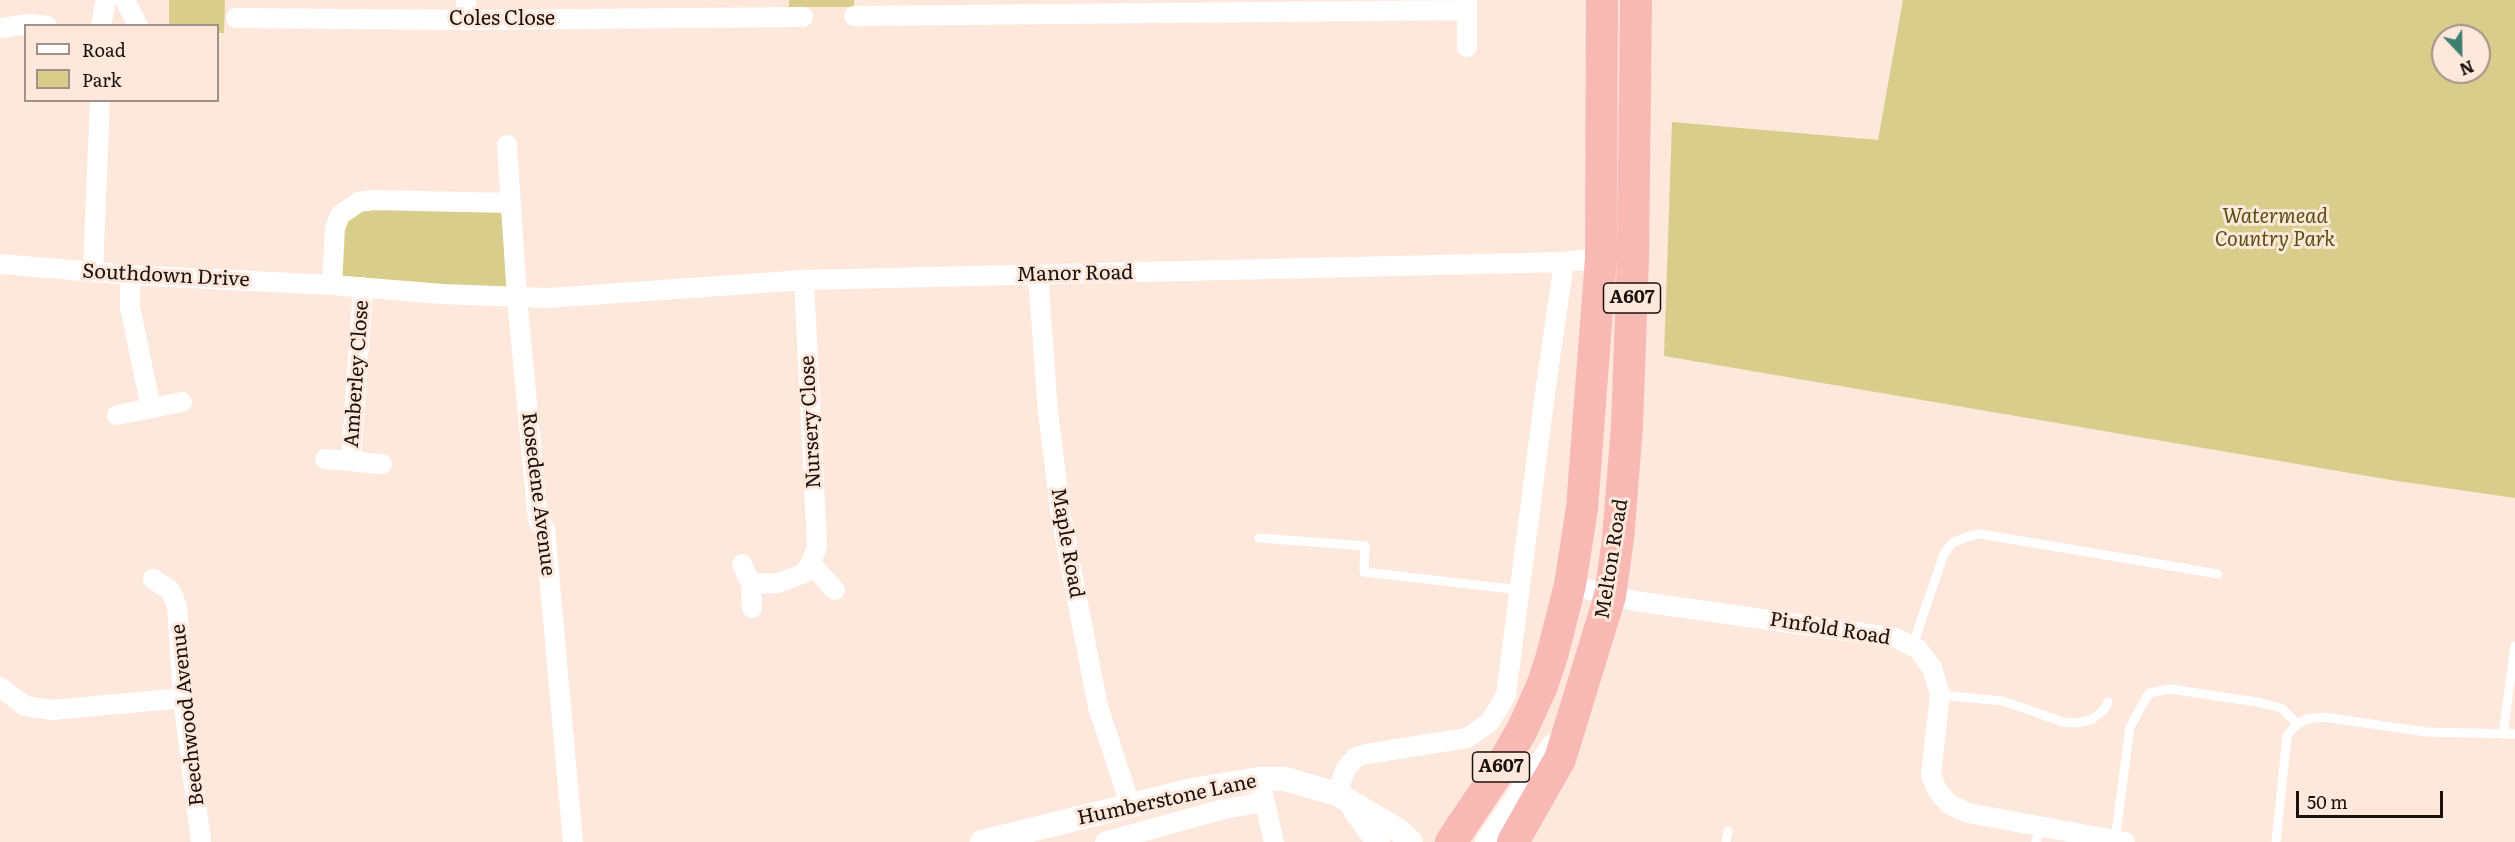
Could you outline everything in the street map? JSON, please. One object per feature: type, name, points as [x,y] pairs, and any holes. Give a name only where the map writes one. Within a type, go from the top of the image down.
[{"type":"highway","name":"Melton Road","points":[[1451,842],[1496,775],[1522,730],[1542,686],[1556,644],[1570,585],[1582,508],[1600,258],[1602,0]]},
{"type":"highway","name":"Melton Road","points":[[1513,842],[1560,759],[1610,596],[1624,475],[1634,257],[1636,0]]},
{"type":"street","points":[[101,24],[106,0]]},
{"type":"street","points":[[125,0],[137,24]]},
{"type":"street","points":[[466,0],[466,20]]},
{"type":"street","points":[[854,16],[897,8],[1467,5],[1467,47]]},
{"type":"street","name":"Coles Close","points":[[247,12],[466,20],[752,8],[803,17]]},
{"type":"street","points":[[0,28],[24,25]]},
{"type":"street","points":[[93,272],[100,102]]},
{"type":"street","name":"Rosedene Avenue","points":[[507,145],[517,297],[538,520],[545,530],[573,842]]},
{"type":"street","points":[[332,285],[335,228],[340,215],[359,202],[373,200],[511,203]]},
{"type":"street","name":"A607","points":[[1600,258],[1634,257]]},
{"type":"street","name":"Manor Road","points":[[549,298],[804,280],[1564,262],[1600,258]]},
{"type":"street","points":[[1378,842],[1343,798],[1345,770],[1356,757],[1396,748],[1467,738],[1490,722],[1506,695],[1564,262]]},
{"type":"street","name":"Southdown Drive","points":[[0,264],[130,275],[332,285],[442,294],[549,298]]},
{"type":"street","points":[[130,275],[130,307],[151,408]]},
{"type":"street","name":"Maple Road","points":[[1038,275],[1048,412],[1061,516],[1098,707],[1130,804]]},
{"type":"street","name":"Nursery Close","points":[[804,280],[817,546],[811,564]]},
{"type":"street","name":"Amberley Close","points":[[351,460],[363,287]]},
{"type":"street","points":[[117,415],[182,402]]},
{"type":"street","name":"Amberley Close","points":[[325,459],[382,464]]},
{"type":"street","points":[[742,564],[751,584],[752,608]]},
{"type":"street","points":[[751,584],[778,583],[792,579],[802,574],[811,564],[835,590]]},
{"type":"street","name":"Beechwood Avenue","points":[[153,579],[175,584],[183,698],[201,842]]},
{"type":"street","name":"Pinfold Road","points":[[1570,585],[1610,596],[1896,638],[1918,649],[1932,668],[1940,695],[1931,775],[1937,790],[1949,804],[1968,813],[2038,834],[2120,841]]},
{"type":"street","points":[[0,687],[25,706],[52,710],[183,698]]},
{"type":"street","points":[[1485,842],[1499,825],[1577,707]]},
{"type":"street","name":"Humberstone Lane","points":[[982,842],[1197,789],[1262,790],[1285,779],[1343,798],[1398,830],[1411,842]]},
{"type":"street","points":[[1105,842],[1224,809],[1262,790],[1274,842]]},
{"type":"lane","points":[[1912,647],[1944,554],[1952,543],[1966,537],[1980,534],[2218,574]]},
{"type":"lane","points":[[1259,538],[1365,546],[1364,572],[1520,590]]},
{"type":"lane","points":[[2503,734],[2515,646]]},
{"type":"lane","points":[[2120,841],[2130,727],[2149,693],[2170,689],[2257,702],[2281,708],[2298,724]]},
{"type":"lane","points":[[1940,695],[2003,701],[2063,722],[2076,723],[2091,720],[2103,711],[2108,702]]},
{"type":"lane","points":[[2276,841],[2287,736],[2298,724],[2307,719],[2323,717],[2426,732],[2515,735]]},
{"type":"lane","points":[[1726,842],[1728,831]]},
{"type":"green space","points":[[169,0],[225,0],[224,33],[219,33],[219,24],[169,24]]},
{"type":"green space","points":[[789,0],[854,0],[854,7],[789,7]]},
{"type":"green space","name":"Watermead Country Park","points":[[1903,0],[2515,0],[2515,498],[2397,481],[1664,356],[1672,122],[1878,140]]},
{"type":"green space","points":[[511,203],[517,298],[332,285],[349,207]]}]
